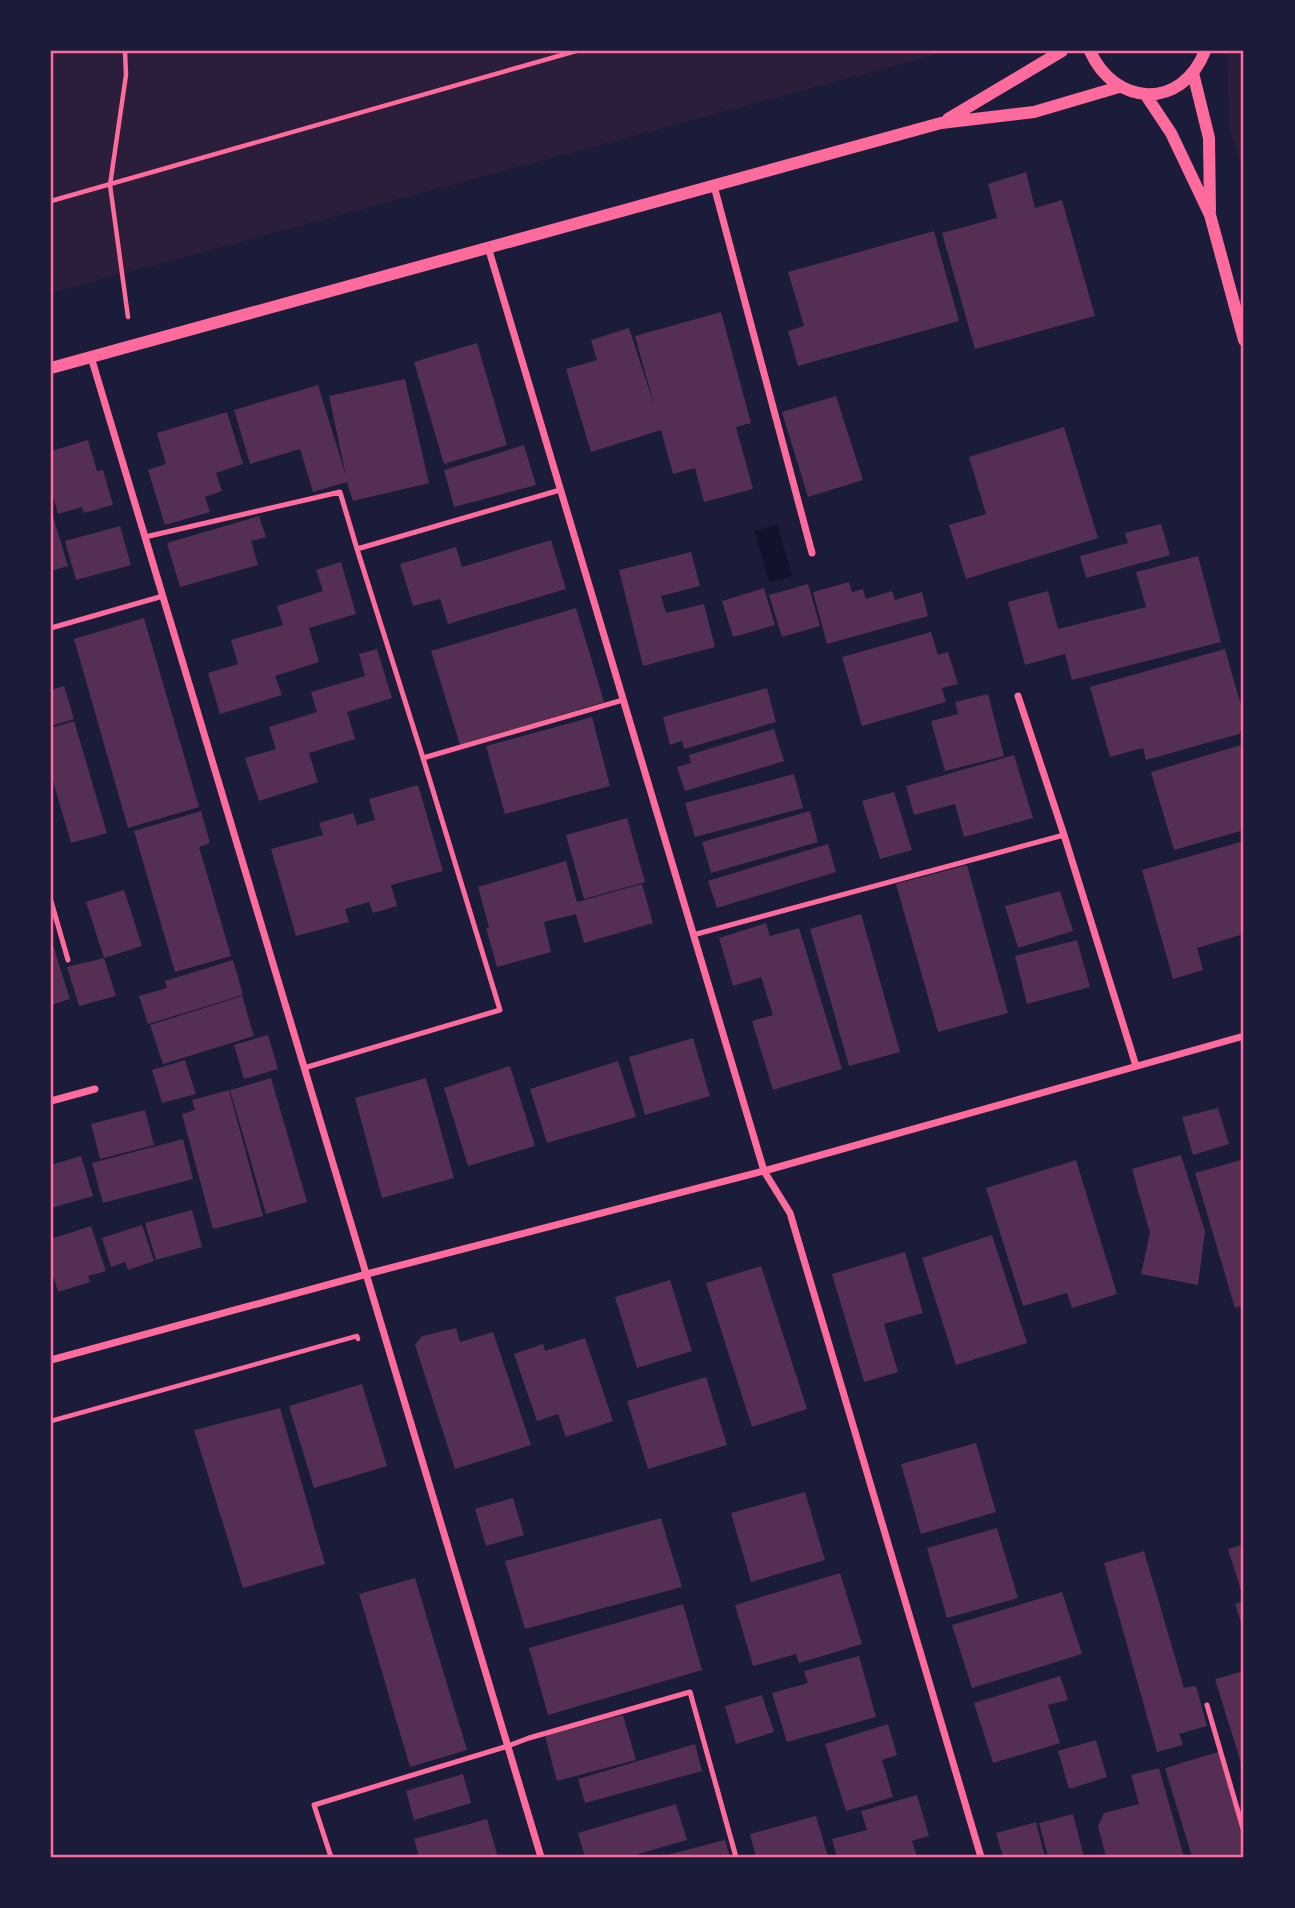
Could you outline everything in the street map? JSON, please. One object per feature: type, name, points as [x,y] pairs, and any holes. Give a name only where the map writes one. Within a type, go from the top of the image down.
[{"type":"street","points":[[941,123],[1062,51]]},
{"type":"street","points":[[1090,51],[1106,77],[1119,87],[1145,94],[1158,93],[1183,83],[1200,64],[1205,51]]},
{"type":"street","points":[[1193,73],[1209,138],[1210,215]]},
{"type":"street","points":[[51,368],[941,123],[1034,112],[1119,87]]},
{"type":"street","points":[[1145,94],[1171,133],[1210,215],[1244,340]]},
{"type":"street","points":[[713,186],[812,552]]},
{"type":"street","points":[[488,247],[764,1171],[790,1213],[981,1857]]},
{"type":"street","points":[[91,357],[541,1857]]},
{"type":"street","points":[[1018,696],[1136,1066]]},
{"type":"street","points":[[51,1360],[366,1274],[764,1171],[1244,1036]]},
{"type":"street","points":[[51,1101],[94,1089]]},
{"type":"lane","points":[[357,549],[560,490]]},
{"type":"lane","points":[[145,537],[340,492],[500,1010],[304,1068]]},
{"type":"lane","points":[[51,628],[163,596]]},
{"type":"lane","points":[[423,758],[623,700]]},
{"type":"lane","points":[[693,935],[1063,835]]},
{"type":"lane","points":[[51,901],[68,960]]},
{"type":"lane","points":[[331,1857],[314,1805],[529,1738],[690,1692],[736,1857]]},
{"type":"lane","points":[[1207,1705],[1244,1832]]},
{"type":"path","points":[[125,51],[126,75],[110,185],[132,345]]},
{"type":"path","points":[[51,201],[576,51]]},
{"type":"path","points":[[51,1421],[357,1336]]},
{"type":"shaded area","points":[[51,51],[949,51],[51,293]]},
{"type":"shaded area","points":[[1227,51],[1244,51],[1244,177],[1229,126]]},
{"type":"shaded area","points":[[777,524],[792,576],[769,582],[755,531]]},
{"type":"building","points":[[1026,172],[1035,208],[1062,200],[1095,316],[975,349],[942,233],[997,218],[988,184]]},
{"type":"building","points":[[934,231],[959,321],[798,366],[788,331],[804,326],[788,272]]},
{"type":"building","points":[[721,312],[751,423],[736,427],[753,489],[704,502],[695,468],[673,474],[661,430],[591,452],[566,369],[597,360],[591,340],[629,328],[655,408],[635,336]]},
{"type":"building","points":[[477,343],[507,445],[444,464],[414,362]]},
{"type":"building","points":[[405,379],[429,483],[353,501],[347,482],[313,492],[300,449],[250,464],[234,410],[318,385],[346,476],[329,396]]},
{"type":"building","points":[[836,396],[863,480],[808,497],[782,412]]},
{"type":"building","points":[[227,412],[243,464],[216,473],[222,491],[205,497],[210,512],[165,525],[148,470],[166,464],[157,433]]},
{"type":"building","points":[[1064,427],[1098,538],[966,579],[949,525],[986,514],[969,457]]},
{"type":"building","points":[[88,440],[97,471],[103,470],[113,505],[84,513],[82,507],[58,514],[51,488],[51,451]]},
{"type":"building","points":[[524,445],[536,485],[454,507],[444,470]]},
{"type":"building","points":[[51,510],[68,566],[51,571]]},
{"type":"building","points":[[259,516],[266,537],[251,541],[258,565],[180,587],[167,543]]},
{"type":"building","points":[[1161,524],[1170,555],[1086,578],[1080,556],[1128,543],[1125,533]]},
{"type":"building","points":[[120,526],[131,565],[76,580],[65,541]]},
{"type":"building","points":[[551,540],[566,589],[448,624],[440,599],[413,606],[400,564],[456,547],[462,567]]},
{"type":"building","points":[[691,552],[700,586],[661,596],[666,613],[704,604],[715,647],[643,666],[619,570]]},
{"type":"building","points":[[1198,556],[1221,642],[1072,680],[1065,654],[1025,665],[1008,602],[1048,591],[1058,629],[1146,607],[1136,572]]},
{"type":"building","points":[[341,562],[356,614],[309,628],[319,662],[275,676],[282,695],[220,714],[208,673],[238,664],[231,640],[283,625],[277,606],[323,591],[316,570]]},
{"type":"building","points":[[849,582],[852,592],[863,589],[866,599],[892,591],[895,600],[922,592],[928,616],[827,644],[813,592]]},
{"type":"building","points":[[808,584],[820,626],[782,637],[769,595]]},
{"type":"building","points":[[764,588],[775,625],[733,637],[722,601]]},
{"type":"building","points":[[576,608],[604,702],[460,745],[431,651]]},
{"type":"building","points":[[144,618],[199,807],[128,828],[74,639]]},
{"type":"building","points":[[931,632],[938,655],[948,652],[958,684],[942,688],[946,702],[862,726],[842,657]]},
{"type":"building","points":[[377,649],[392,698],[347,712],[355,739],[309,753],[318,782],[259,801],[245,758],[276,749],[269,727],[317,712],[311,692],[365,676],[359,654]]},
{"type":"building","points":[[1225,649],[1244,716],[1244,724],[1239,734],[1146,760],[1143,748],[1110,757],[1090,687]]},
{"type":"building","points":[[64,686],[74,719],[51,726],[51,690]]},
{"type":"building","points":[[767,688],[776,722],[684,749],[682,741],[670,745],[663,717]]},
{"type":"building","points":[[988,694],[1004,756],[945,771],[931,721],[958,714],[955,702]]},
{"type":"building","points":[[592,717],[610,786],[505,814],[486,746]]},
{"type":"building","points":[[74,721],[107,833],[71,843],[51,774],[51,728]]},
{"type":"building","points":[[774,729],[784,761],[685,791],[677,767],[691,763],[689,755]]},
{"type":"building","points":[[1244,744],[1244,830],[1174,850],[1151,772]]},
{"type":"building","points":[[1014,755],[1033,818],[964,837],[955,804],[914,815],[906,786]]},
{"type":"building","points":[[794,774],[803,808],[695,837],[685,803]]},
{"type":"building","points":[[418,785],[443,871],[391,885],[397,906],[373,913],[369,902],[345,909],[349,922],[296,936],[271,849],[323,835],[319,823],[353,813],[357,825],[375,820],[369,799]]},
{"type":"building","points":[[894,792],[912,850],[880,859],[862,801]]},
{"type":"building","points":[[201,811],[210,843],[199,847],[231,956],[175,972],[134,831]]},
{"type":"building","points":[[810,811],[818,842],[711,873],[702,842]]},
{"type":"building","points":[[627,818],[645,882],[584,899],[566,835]]},
{"type":"building","points":[[1244,841],[1244,934],[1197,948],[1203,970],[1173,979],[1142,870]]},
{"type":"building","points":[[828,844],[836,872],[717,908],[708,881]]},
{"type":"building","points":[[566,861],[577,902],[642,884],[653,923],[584,943],[576,914],[544,922],[551,952],[497,967],[478,887]]},
{"type":"building","points":[[967,865],[1008,1013],[938,1032],[896,884]]},
{"type":"building","points":[[124,890],[142,946],[104,958],[86,902]]},
{"type":"building","points":[[1060,891],[1073,931],[1018,948],[1005,906]]},
{"type":"building","points":[[861,914],[900,1052],[849,1066],[810,929]]},
{"type":"building","points":[[766,923],[770,936],[799,928],[842,1069],[773,1090],[752,1021],[773,1015],[761,977],[733,986],[719,938]]},
{"type":"building","points":[[51,939],[70,999],[51,1005]]},
{"type":"building","points":[[1077,940],[1090,987],[1027,1004],[1015,956]]},
{"type":"building","points":[[104,958],[116,996],[79,1006],[67,967]]},
{"type":"building","points":[[233,960],[243,995],[148,1024],[139,996],[167,988],[165,981]]},
{"type":"building","points":[[242,996],[254,1036],[163,1064],[150,1025]]},
{"type":"building","points":[[268,1035],[278,1069],[244,1079],[234,1045]]},
{"type":"building","points":[[693,1038],[710,1096],[645,1115],[629,1057]]},
{"type":"building","points":[[185,1060],[196,1094],[162,1103],[152,1070]]},
{"type":"building","points":[[618,1061],[636,1117],[547,1143],[530,1089]]},
{"type":"building","points":[[510,1066],[535,1146],[468,1166],[444,1088]]},
{"type":"building","points":[[271,1078],[307,1202],[266,1214],[230,1090]]},
{"type":"building","points":[[426,1078],[454,1178],[382,1198],[355,1098]]},
{"type":"building","points":[[229,1090],[263,1216],[213,1229],[182,1114],[195,1110],[192,1100]]},
{"type":"building","points":[[1218,1108],[1229,1144],[1193,1155],[1182,1117]]},
{"type":"building","points":[[145,1110],[154,1145],[100,1159],[91,1124]]},
{"type":"building","points":[[183,1139],[193,1179],[103,1203],[92,1163]]},
{"type":"building","points":[[1181,1155],[1205,1231],[1198,1285],[1141,1274],[1150,1233],[1132,1169]]},
{"type":"building","points":[[81,1156],[93,1196],[51,1208],[51,1165]]},
{"type":"building","points":[[1244,1159],[1244,1305],[1235,1308],[1195,1173]]},
{"type":"building","points":[[1076,1160],[1117,1294],[1072,1308],[1067,1293],[1023,1306],[986,1188]]},
{"type":"building","points":[[192,1210],[202,1247],[156,1260],[145,1223]]},
{"type":"building","points":[[142,1225],[154,1261],[128,1270],[125,1262],[111,1267],[102,1238]]},
{"type":"building","points":[[91,1226],[106,1271],[88,1276],[90,1282],[58,1292],[51,1268],[51,1239]]},
{"type":"building","points":[[992,1235],[1027,1343],[956,1365],[922,1258]]},
{"type":"building","points":[[905,1252],[923,1313],[884,1324],[898,1372],[864,1382],[832,1274]]},
{"type":"building","points":[[761,1266],[807,1409],[752,1427],[706,1283]]},
{"type":"building","points":[[670,1280],[692,1351],[637,1368],[615,1297]]},
{"type":"building","points":[[456,1328],[460,1342],[493,1332],[531,1445],[455,1469],[415,1345],[422,1336]]},
{"type":"building","points":[[585,1338],[613,1421],[566,1437],[558,1414],[537,1421],[514,1354],[543,1344],[545,1351]]},
{"type":"building","points":[[706,1377],[727,1445],[648,1469],[627,1401]]},
{"type":"building","points":[[362,1384],[387,1466],[314,1488],[289,1406]]},
{"type":"building","points":[[280,1408],[325,1564],[243,1588],[194,1430]]},
{"type":"building","points":[[976,1443],[996,1512],[921,1534],[901,1464]]},
{"type":"building","points":[[805,1492],[825,1560],[751,1582],[731,1513]]},
{"type":"building","points":[[513,1498],[524,1535],[486,1546],[475,1509]]},
{"type":"building","points":[[661,1518],[682,1587],[525,1629],[505,1561]]},
{"type":"building","points":[[997,1528],[1018,1598],[947,1618],[927,1548]]},
{"type":"building","points":[[1244,1544],[1244,1600],[1228,1549]]},
{"type":"building","points":[[1144,1551],[1184,1688],[1196,1686],[1207,1726],[1179,1734],[1183,1745],[1157,1752],[1104,1563]]},
{"type":"building","points":[[840,1573],[862,1644],[799,1663],[796,1654],[753,1666],[735,1605]]},
{"type":"building","points":[[415,1578],[467,1750],[410,1767],[359,1594]]},
{"type":"building","points":[[1062,1592],[1082,1654],[972,1688],[952,1625]]},
{"type":"building","points":[[1244,1601],[1244,1631],[1235,1604]]},
{"type":"building","points":[[683,1604],[702,1670],[548,1715],[529,1648]]},
{"type":"building","points":[[859,1656],[876,1717],[787,1742],[772,1693],[808,1683],[804,1671]]},
{"type":"building","points":[[1244,1671],[1244,1773],[1215,1679]]},
{"type":"building","points":[[1060,1676],[1068,1700],[1048,1705],[1060,1743],[993,1763],[974,1703]]},
{"type":"building","points":[[762,1695],[774,1732],[736,1744],[725,1706]]},
{"type":"building","points":[[623,1715],[636,1760],[557,1781],[545,1736]]},
{"type":"building","points":[[888,1724],[897,1755],[882,1760],[893,1797],[846,1811],[825,1744]]},
{"type":"building","points":[[1096,1740],[1107,1777],[1069,1789],[1058,1751]]},
{"type":"building","points":[[695,1744],[702,1771],[585,1803],[578,1779]]},
{"type":"building","points":[[1218,1752],[1244,1838],[1244,1857],[1192,1857],[1165,1768]]},
{"type":"building","points":[[1159,1768],[1184,1857],[1106,1857],[1098,1826],[1104,1813],[1139,1804],[1131,1775]]},
{"type":"building","points":[[463,1774],[471,1803],[414,1820],[406,1791]]},
{"type":"building","points":[[917,1795],[929,1836],[912,1841],[917,1857],[837,1857],[832,1839],[867,1830],[861,1811]]},
{"type":"building","points":[[676,1804],[687,1840],[628,1857],[585,1857],[578,1833]]},
{"type":"building","points":[[1073,1814],[1084,1857],[1048,1857],[1039,1823]]},
{"type":"building","points":[[816,1816],[828,1857],[756,1857],[750,1834]]},
{"type":"building","points":[[487,1819],[498,1857],[419,1857],[414,1839]]},
{"type":"building","points":[[1036,1822],[1045,1857],[1003,1857],[996,1833]]},
{"type":"building","points":[[725,1840],[730,1857],[663,1857],[663,1856]]}]
